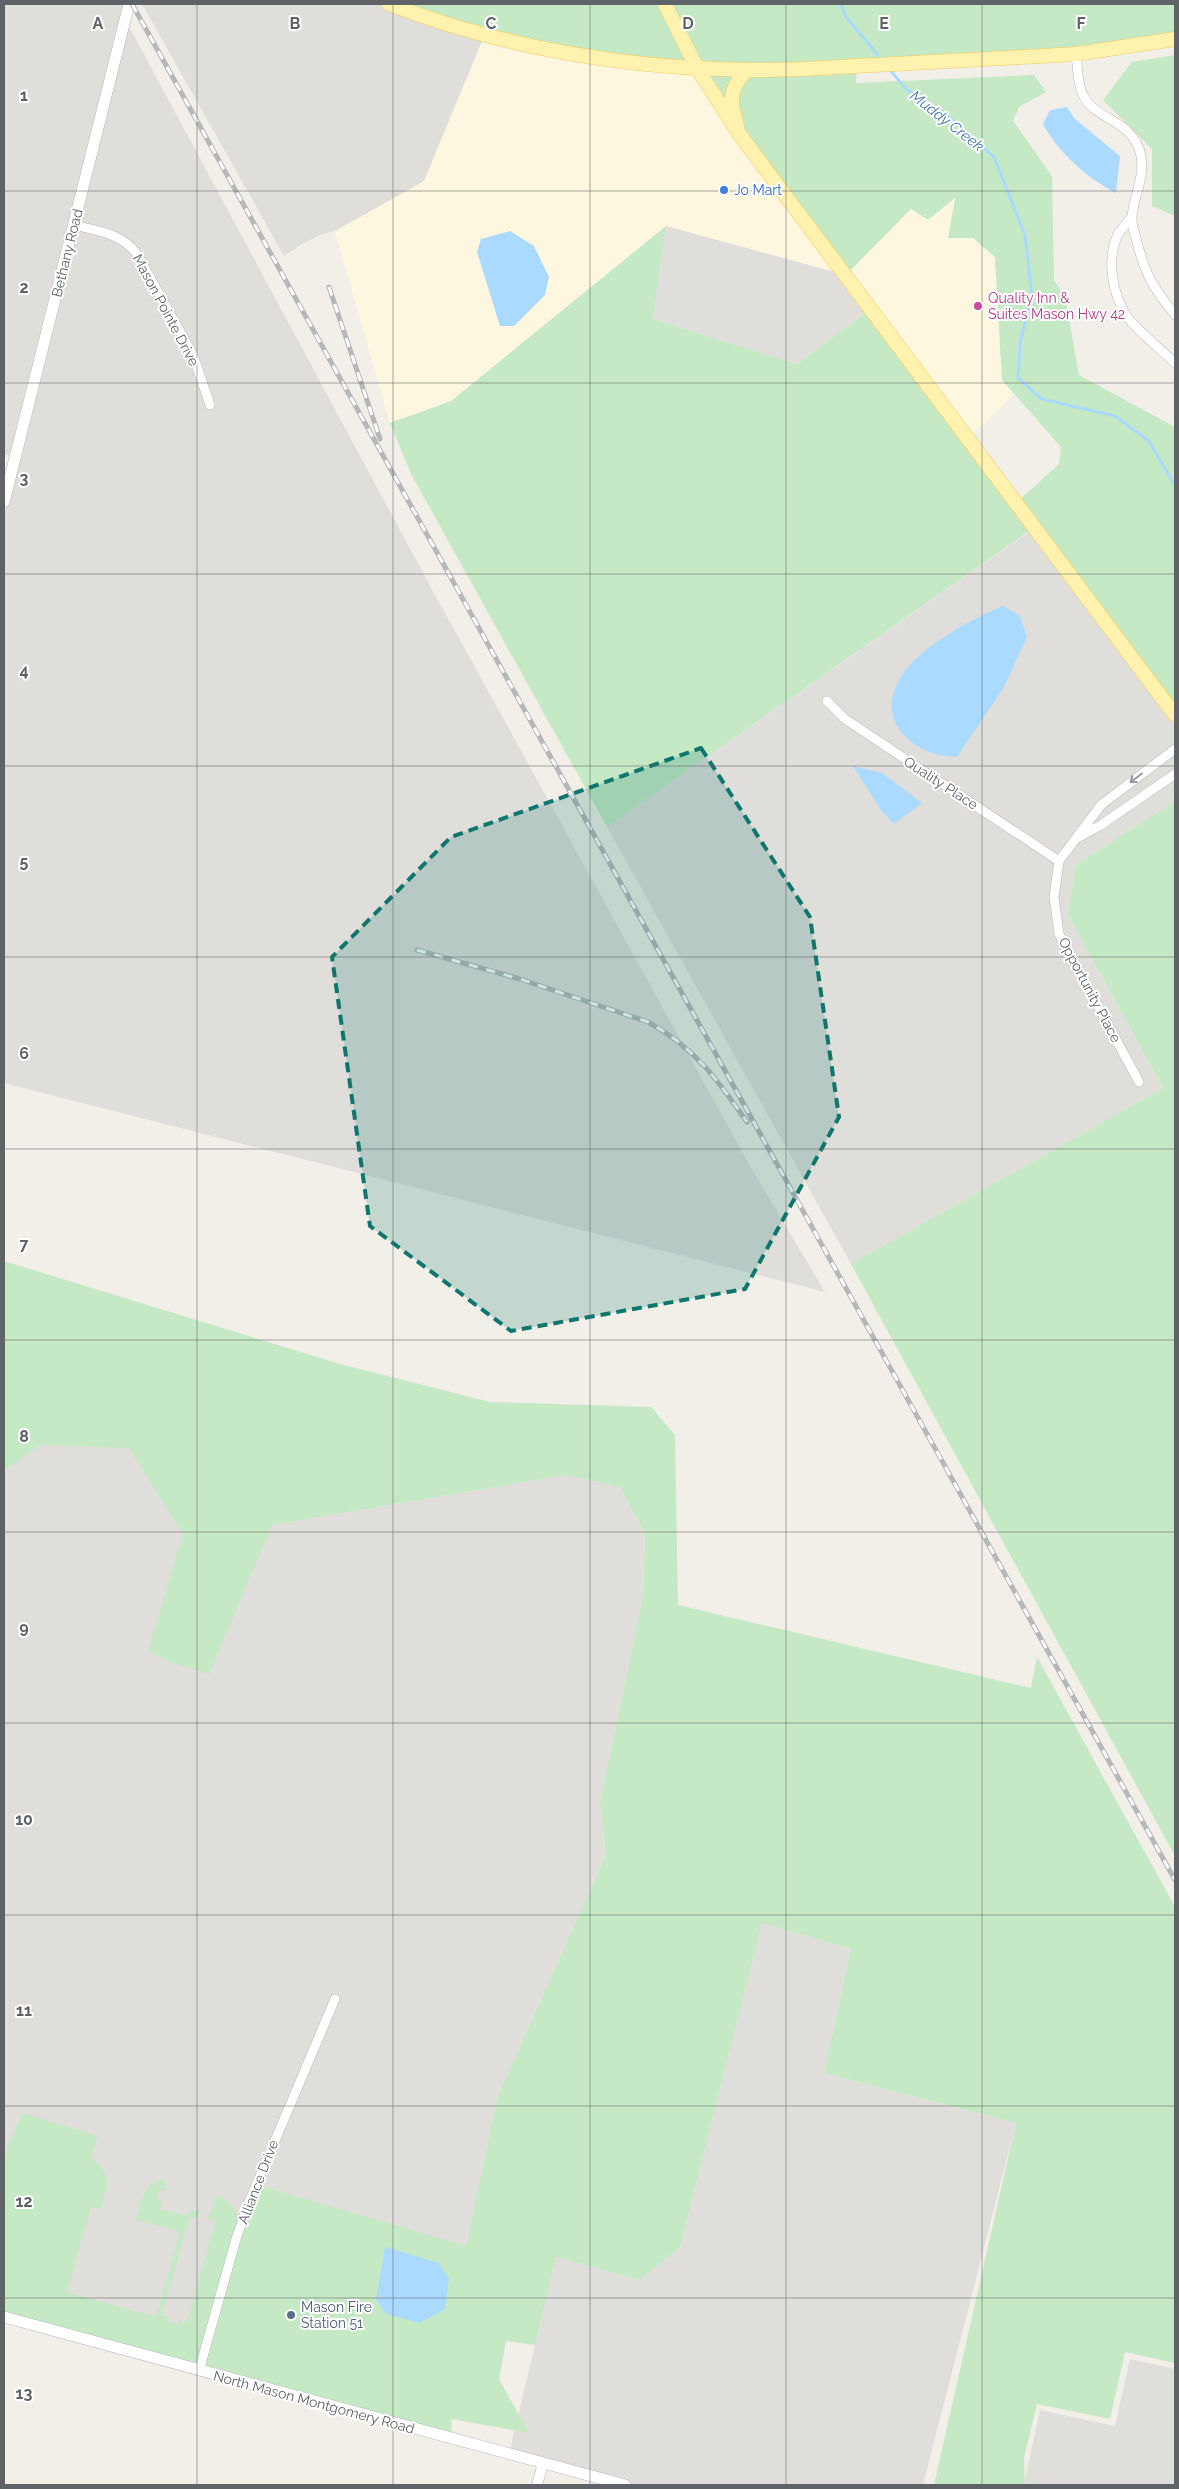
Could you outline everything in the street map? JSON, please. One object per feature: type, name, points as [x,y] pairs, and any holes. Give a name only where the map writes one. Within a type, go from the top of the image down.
[{"type":"main road","name":"Bethany Road","points":[[4,502],[129,4]]},
{"type":"main road","points":[[389,4],[468,31],[561,53],[647,65],[697,68],[746,70],[857,66],[1076,54],[1175,39]]},
{"type":"main road","points":[[665,4],[697,68],[740,135],[1175,715]]},
{"type":"main road","points":[[740,135],[732,101],[734,86],[746,70]]},
{"type":"main road","name":"North Mason Montgomery Road","points":[[4,2318],[199,2372],[625,2485]]},
{"type":"street","points":[[1076,54],[1083,96],[1104,116],[1123,126],[1132,136],[1141,156],[1141,178],[1131,218],[1117,235],[1112,260],[1112,274],[1117,293],[1126,315],[1175,363]]},
{"type":"street","points":[[1131,218],[1143,267],[1159,295],[1175,315]]},
{"type":"street","name":"Mason Pointe Drive","points":[[74,225],[112,234],[130,244],[193,355],[210,405]]},
{"type":"street","name":"Quality Place","points":[[827,701],[845,719],[1059,860]]},
{"type":"street","name":"Opportunity Place","points":[[1139,1082],[1059,934],[1054,897],[1059,860],[1101,805],[1175,749]]},
{"type":"street","name":"Opportunity Place","points":[[1074,840],[1101,825],[1175,774]]},
{"type":"street","name":"Alliance Drive","points":[[199,2372],[230,2258],[249,2202],[334,2000]]},
{"type":"street","points":[[537,2485],[543,2463]]},
{"type":"highlighted area","points":[[701,748],[810,917],[839,1117],[745,1289],[511,1331],[370,1226],[332,957],[451,837]]},
{"type":"shaded area","points":[[4,4],[129,4],[125,19],[429,584],[750,1166],[825,1292],[4,1083],[4,502],[15,457],[4,454]]},
{"type":"shaded area","points":[[142,4],[395,4],[484,36],[424,181],[335,231],[325,233],[302,244],[284,256]]},
{"type":"shaded area","points":[[484,36],[697,68],[911,209],[955,198],[973,238],[995,257],[1002,380],[1014,394],[969,438],[667,226],[451,401],[390,423],[335,231],[424,181]]},
{"type":"shaded area","points":[[666,226],[846,275],[872,308],[797,364],[653,319]]},
{"type":"shaded area","points":[[1036,527],[1175,715],[1175,801],[1076,865],[1068,915],[1163,1088],[851,1264],[607,827]]},
{"type":"shaded area","points":[[4,1261],[272,1525],[565,1475],[620,1487],[645,1534],[643,1597],[600,1802],[606,1855],[498,2095],[466,2247],[256,2184],[199,2371],[4,2317]]},
{"type":"shaded area","points":[[762,1923],[851,1949],[824,2073],[1016,2123],[923,2485],[621,2485],[509,2454],[556,2257],[639,2280],[680,2248]]},
{"type":"shaded area","points":[[1130,2359],[1175,2369],[1175,2485],[1024,2485],[1040,2410],[1115,2426]]},
{"type":"green space","points":[[395,4],[1175,4],[1175,36],[1128,46],[857,66],[856,83],[1034,75],[1046,92],[1019,107],[1013,121],[1052,176],[1054,280],[1065,297],[1079,375],[1175,427],[1175,715],[1035,527],[607,827],[411,474],[390,423],[451,401],[666,226],[653,319],[797,364],[872,308],[1017,502],[1059,464],[1061,447],[1002,380],[995,257],[973,238],[948,238],[955,198],[928,220],[911,209],[846,275],[697,68],[484,36]]},
{"type":"green space","points":[[1175,55],[1175,216],[1152,206],[1152,149],[1103,100],[1132,62]]},
{"type":"green space","points":[[1175,801],[1175,1856],[851,1264],[1163,1088],[1068,915],[1076,865]]},
{"type":"green space","points":[[4,1261],[340,1364],[490,1402],[651,1407],[675,1435],[678,1605],[1031,1688],[1037,1657],[1175,1907],[1175,2363],[1125,2352],[1110,2419],[1037,2404],[1024,2458],[1025,2485],[934,2485],[1016,2123],[824,2073],[851,1949],[762,1923],[680,2248],[639,2280],[556,2257],[535,2345],[506,2341],[499,2379],[529,2433],[451,2419],[452,2439],[4,2317],[4,2157],[22,2113],[98,2136],[91,2158],[106,2175],[107,2187],[101,2209],[91,2207],[67,2292],[156,2317],[180,2232],[136,2220],[146,2190],[161,2179],[167,2183],[165,2191],[159,2190],[157,2200],[162,2201],[160,2209],[187,2216],[190,2209],[199,2212],[197,2218],[190,2217],[162,2315],[169,2317],[168,2322],[178,2324],[179,2320],[187,2322],[216,2220],[208,2218],[216,2196],[224,2197],[235,2210],[241,2223],[256,2184],[466,2246],[498,2095],[606,1855],[600,1802],[643,1597],[645,1534],[620,1487],[565,1475],[272,1525],[209,1674],[169,1662],[148,1651],[183,1534],[129,1448],[40,1445],[4,1471]]},
{"type":"water","points":[[1067,107],[1075,119],[1120,156],[1116,193],[1084,172],[1065,155],[1043,124],[1050,110]]},
{"type":"water","points":[[510,231],[534,246],[549,277],[545,295],[514,326],[500,326],[477,252],[481,239]]},
{"type":"water","points":[[1003,606],[1020,616],[1027,637],[1003,689],[957,757],[930,752],[911,742],[900,731],[894,719],[892,706],[899,679],[921,654],[939,640]]},
{"type":"water","points":[[853,766],[882,773],[922,803],[894,824],[881,810]]},
{"type":"water","points":[[385,2247],[439,2263],[449,2279],[445,2309],[420,2323],[387,2314],[376,2300]]},
{"type":"waterway","name":"Muddy Creek","points":[[841,4],[846,17],[883,61]]},
{"type":"waterway","name":"Muddy Creek","points":[[890,70],[906,89],[950,118],[994,157],[1025,235],[1032,296],[1020,342],[1018,378],[1042,399],[1115,416],[1149,441],[1175,486]]},
{"type":"railway","points":[[132,4],[1175,1880]]},
{"type":"railway","points":[[329,287],[380,439]]},
{"type":"railway","points":[[417,950],[520,979],[648,1022],[665,1032],[704,1066],[747,1122]]},
{"type":"place","name":"Jo Mart","points":[[724,190]]},
{"type":"place","name":"Quality Inn & Suites Mason Hwy 42","points":[[978,306]]},
{"type":"place","name":"Mason Fire Station 51","points":[[291,2315]]}]
